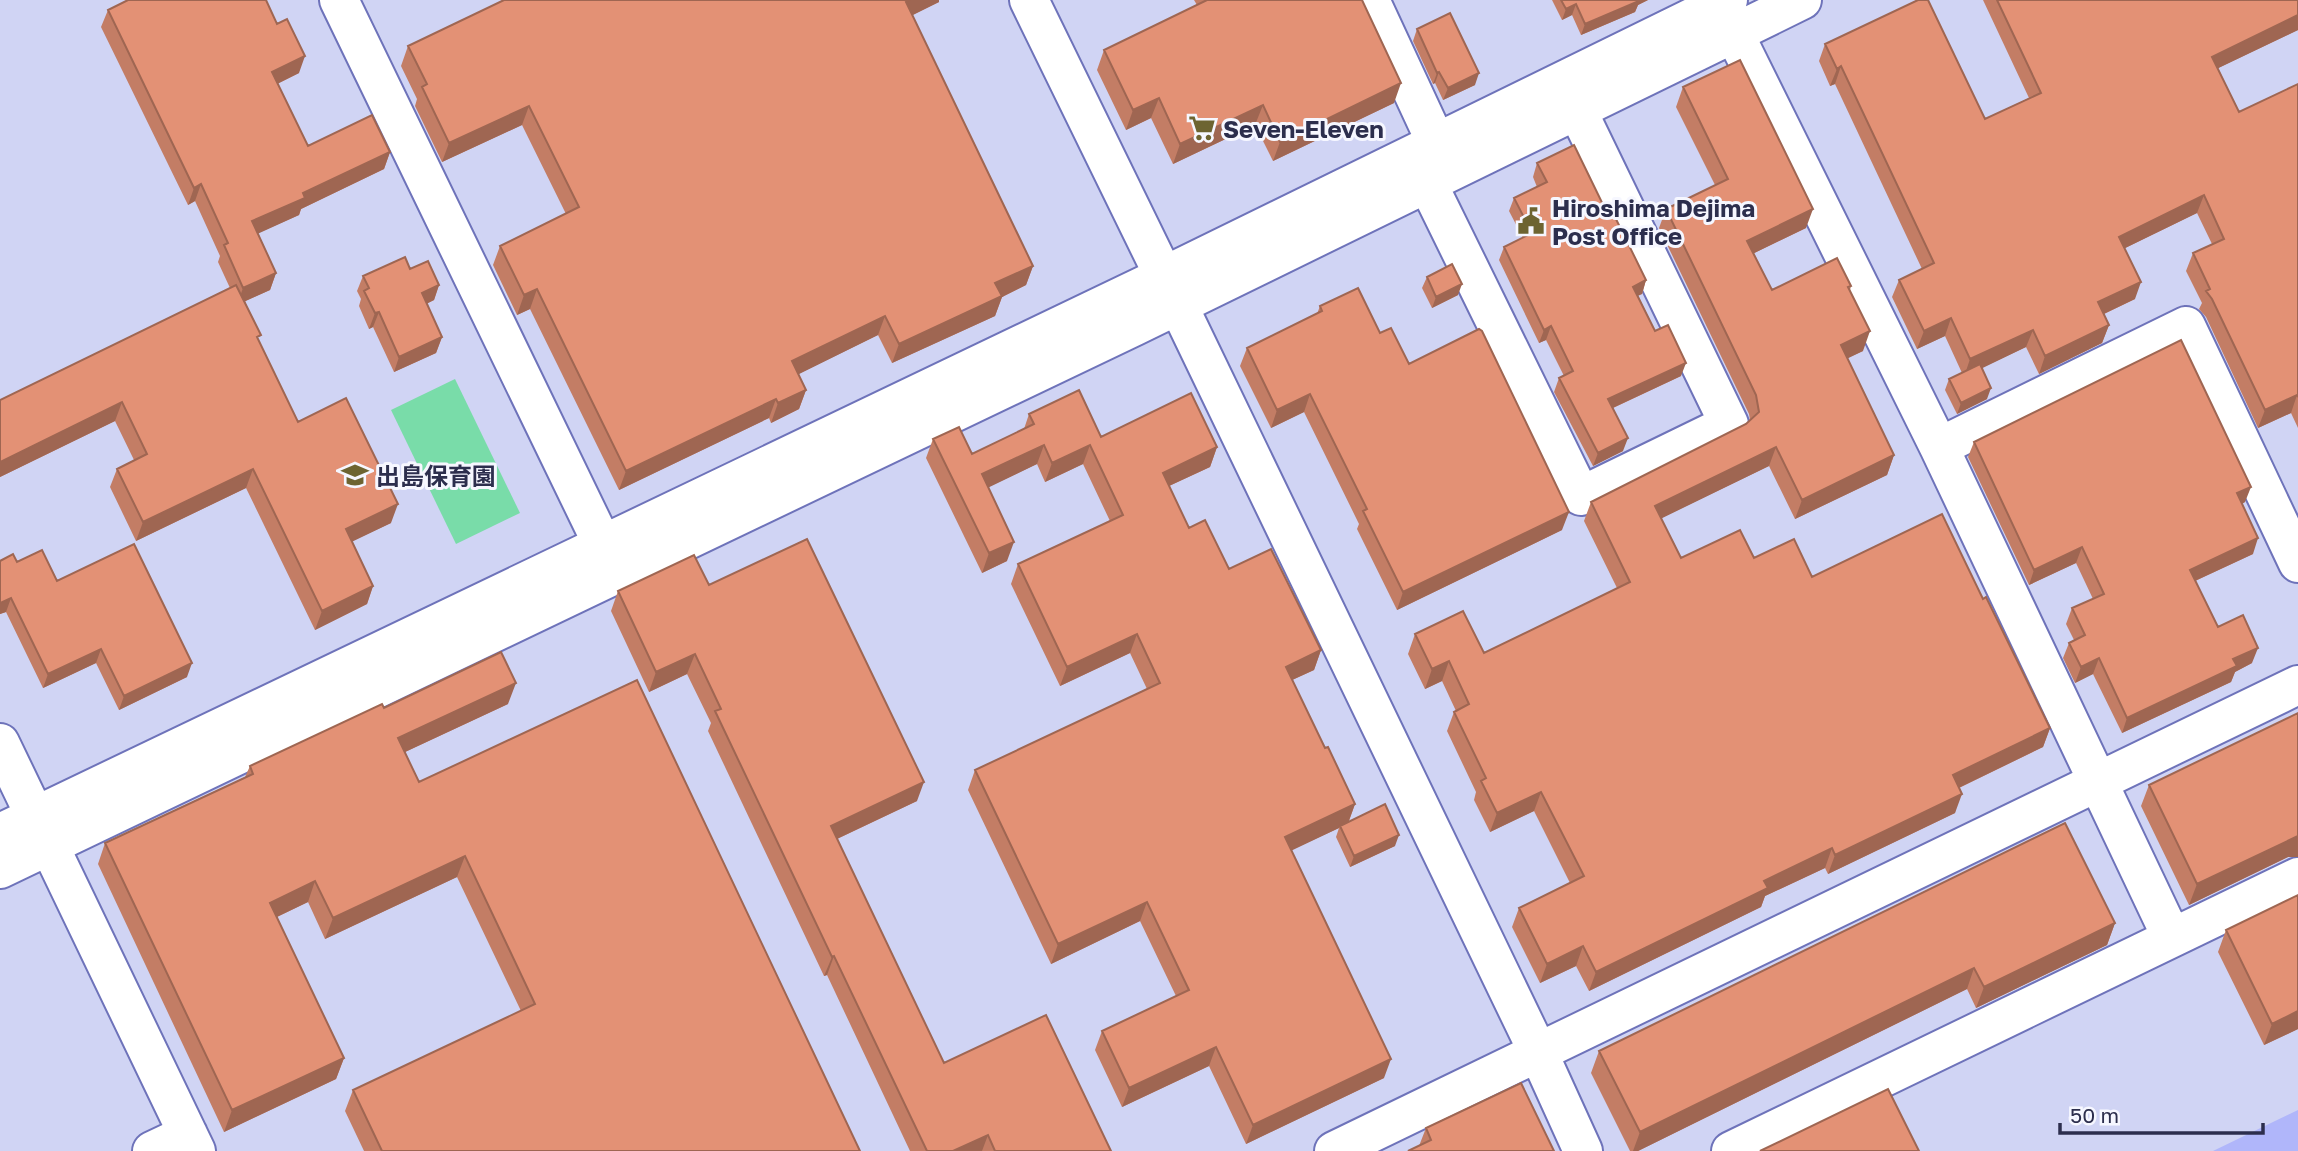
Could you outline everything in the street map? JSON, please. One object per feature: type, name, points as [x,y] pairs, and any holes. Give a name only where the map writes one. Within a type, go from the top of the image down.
[{"type":"street","points":[[339,0],[610,560]]},
{"type":"street","points":[[1029,0],[1538,1052],[1583,1151]]},
{"type":"street","points":[[1370,0],[1431,163],[1581,496],[1729,424],[1570,95]]},
{"type":"street","points":[[0,869],[43,831],[1431,163],[1570,95],[1725,9],[1802,0]]},
{"type":"street","points":[[1725,9],[1939,447],[2171,936]]},
{"type":"street","points":[[1939,447],[2186,326],[2298,563]]},
{"type":"street","points":[[1335,1151],[2298,685]]},
{"type":"street","points":[[0,743],[192,1142],[152,1151]]},
{"type":"street","points":[[0,833],[43,831]]},
{"type":"street","points":[[1731,1151],[2171,936],[2298,877]]},
{"type":"green space","points":[[455,379],[520,513],[456,544],[391,410]]},
{"type":"water","points":[[2298,1110],[2298,1151],[2213,1151]]},
{"type":"building","points":[[128,0],[266,0],[277,24],[287,19],[305,56],[272,72],[308,146],[372,115],[390,152],[303,193],[305,198],[252,221],[276,273],[243,288],[224,245],[228,243],[201,184],[194,188],[108,10]]},
{"type":"building","points":[[504,0],[910,0],[906,2],[1033,266],[995,283],[1002,296],[899,344],[885,316],[792,361],[806,390],[778,403],[776,399],[626,471],[537,289],[524,295],[500,246],[579,207],[529,106],[449,143],[422,87],[427,84],[408,46]]},
{"type":"building","points":[[1207,0],[1362,0],[1401,83],[1280,142],[1263,105],[1180,144],[1159,98],[1133,110],[1104,50]]},
{"type":"building","points":[[1561,0],[1639,1],[1585,24],[1576,4],[1566,9]]},
{"type":"building","points":[[1918,0],[1928,0],[1985,119],[2041,93],[1997,0],[2298,0],[2298,15],[2212,57],[2239,112],[2298,84],[2298,397],[2297,395],[2265,410],[2206,291],[2210,289],[2193,253],[2224,239],[2204,195],[2119,237],[2141,282],[2098,302],[2109,325],[2045,356],[2033,330],[1970,359],[1951,318],[1924,331],[1899,280],[1934,263],[1841,66],[1837,69],[1825,44]]},
{"type":"building","points":[[1450,13],[1479,73],[1448,88],[1439,72],[1437,73],[1417,29]]},
{"type":"building","points":[[1740,60],[1813,209],[1747,241],[1772,290],[1837,258],[1870,331],[1841,345],[1894,455],[1802,500],[1776,447],[1655,506],[1681,558],[1740,530],[1754,558],[1794,539],[1812,577],[1942,514],[2050,728],[1953,775],[1962,794],[1835,855],[1832,848],[1764,881],[1768,888],[1596,972],[1583,946],[1547,964],[1519,908],[1584,876],[1541,792],[1497,813],[1481,781],[1486,778],[1454,712],[1469,704],[1449,661],[1432,669],[1415,634],[1463,611],[1484,653],[1630,582],[1591,502],[1746,424],[1759,412],[1756,395],[1666,209],[1728,179],[1683,87]]},
{"type":"building","points":[[1574,145],[1609,217],[1614,215],[1646,280],[1633,287],[1655,331],[1668,325],[1686,363],[1608,399],[1628,438],[1598,453],[1559,378],[1573,371],[1551,326],[1544,330],[1504,247],[1532,233],[1514,198],[1547,182],[1537,163]]},
{"type":"building","points":[[405,257],[410,269],[428,261],[439,285],[422,293],[442,337],[399,357],[379,312],[375,313],[364,291],[369,288],[363,276]]},
{"type":"building","points":[[1452,264],[1462,284],[1436,297],[1427,277]]},
{"type":"building","points":[[236,285],[261,335],[257,337],[298,422],[346,398],[398,504],[346,529],[373,586],[322,611],[253,469],[143,522],[117,469],[147,454],[122,402],[0,462],[0,400]]},
{"type":"building","points":[[1358,288],[1380,333],[1391,328],[1409,364],[1479,329],[1482,331],[1569,512],[1403,592],[1363,511],[1367,509],[1310,394],[1277,410],[1247,348],[1322,311],[1320,306]]},
{"type":"building","points":[[2181,340],[2251,487],[2237,493],[2258,538],[2190,570],[2218,627],[2243,615],[2258,648],[2233,659],[2237,666],[2127,718],[2099,658],[2081,667],[2069,643],[2085,635],[2072,608],[2104,594],[2082,547],[2034,570],[1974,442]]},
{"type":"building","points":[[1980,364],[1991,388],[1961,403],[1949,379]]},
{"type":"building","points":[[1079,390],[1101,437],[1191,393],[1217,447],[1163,473],[1189,528],[1205,520],[1229,569],[1271,549],[1321,650],[1286,667],[1355,804],[1285,837],[1391,1059],[1253,1125],[1216,1047],[1129,1088],[1102,1031],[1189,990],[1147,902],[1058,944],[975,770],[1160,683],[1137,634],[1067,667],[1018,564],[1123,515],[1090,445],[1052,463],[1044,445],[982,474],[1014,542],[989,553],[933,439],[959,427],[972,454],[1034,424],[1029,414]]},
{"type":"building","points":[[807,539],[924,782],[831,826],[944,1063],[1046,1015],[1111,1151],[995,1151],[988,1135],[953,1151],[927,1151],[715,711],[721,709],[695,654],[656,672],[618,591],[694,555],[709,585]]},
{"type":"building","points":[[134,544],[192,663],[124,696],[101,649],[48,674],[11,598],[0,603],[0,561],[13,554],[17,562],[42,550],[57,581]]},
{"type":"building","points":[[501,652],[516,683],[398,738],[419,782],[637,680],[860,1151],[382,1151],[353,1090],[535,1004],[465,856],[333,918],[315,881],[270,903],[344,1058],[232,1110],[105,843],[253,774],[250,766],[382,704],[384,708]]},
{"type":"building","points":[[2298,713],[2298,836],[2197,884],[2149,785]]},
{"type":"building","points":[[1385,804],[1399,835],[1354,856],[1340,826]]},
{"type":"building","points":[[2065,823],[2115,923],[1984,987],[1974,968],[1640,1132],[1599,1051]]},
{"type":"building","points":[[2298,895],[2298,1011],[2272,1024],[2226,930]]},
{"type":"building","points":[[1521,1083],[1554,1151],[1408,1151],[1431,1140],[1426,1128]]},
{"type":"building","points":[[1888,1089],[1919,1151],[1760,1151]]},
{"type":"place","name":"Seven-Eleven","points":[[1202,128]]},
{"type":"place","name":"Hiroshima Dejima Post Office","points":[[1531,221]]},
{"type":"place","name":"出島保育園","points":[[355,475]]}]
